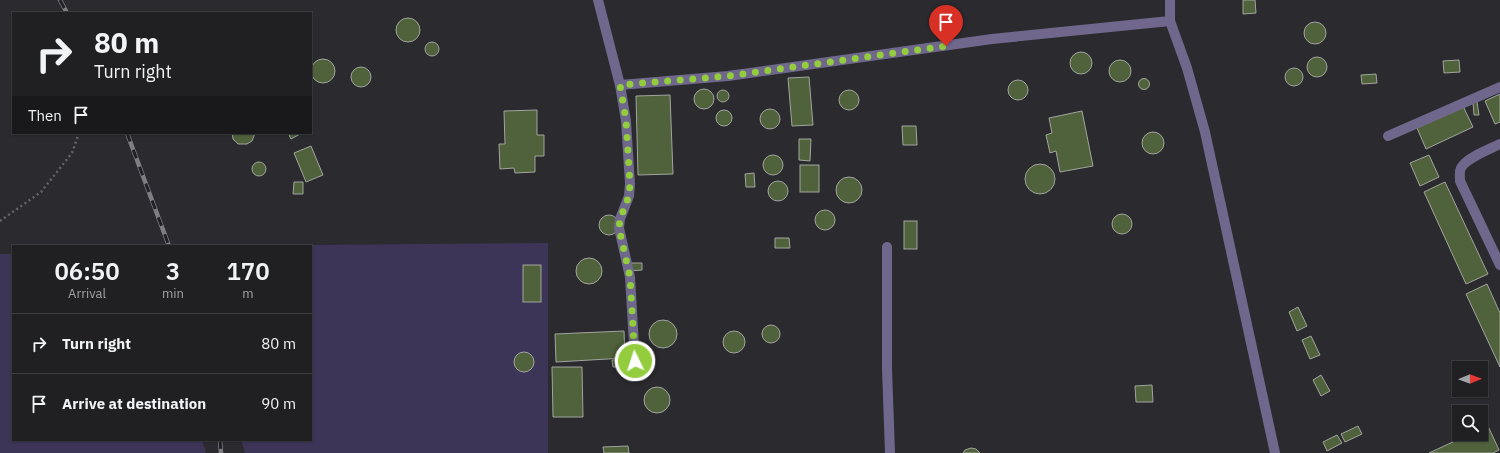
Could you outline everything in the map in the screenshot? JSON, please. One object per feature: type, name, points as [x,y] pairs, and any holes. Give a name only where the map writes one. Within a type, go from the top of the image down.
[{"type":"street","points":[[598,0],[611,56],[620,85],[626,120],[630,184],[629,196],[620,219],[619,228],[630,277],[635,361]]},
{"type":"street","points":[[1170,0],[1170,21],[1187,68],[1205,132],[1276,453]]},
{"type":"street","points":[[620,85],[728,76],[992,39],[1170,21]]},
{"type":"street","points":[[1388,136],[1500,87]]},
{"type":"street","points":[[1500,144],[1465,162],[1459,174],[1460,181],[1500,265]]},
{"type":"street","points":[[887,246],[887,369],[890,453]]},
{"type":"path","points":[[0,221],[41,192],[72,153],[78,136]]},
{"type":"shaded area","points":[[548,243],[548,453],[245,453],[241,441],[312,441],[312,245],[306,245]]},
{"type":"shaded area","points":[[0,254],[12,254],[12,441],[202,441],[206,453],[0,453]]},
{"type":"building","points":[[1243,0],[1255,0],[1256,13],[1243,14]]},
{"type":"building","points":[[408,18],[416,22],[420,30],[416,38],[408,42],[400,38],[396,30],[400,22]]},
{"type":"building","points":[[1315,22],[1323,25],[1326,33],[1323,41],[1315,44],[1307,41],[1304,33],[1307,25]]},
{"type":"building","points":[[429,42],[435,42],[439,46],[439,52],[435,56],[429,56],[425,52],[425,46]]},
{"type":"building","points":[[1077,52],[1085,52],[1092,59],[1092,67],[1085,74],[1077,74],[1070,67],[1070,59]]},
{"type":"building","points":[[1317,57],[1324,60],[1327,67],[1324,74],[1317,77],[1310,74],[1307,67],[1310,60]]},
{"type":"building","points":[[319,60],[327,60],[334,67],[334,75],[327,82],[319,82],[312,75],[312,67]]},
{"type":"building","points":[[1116,60],[1124,60],[1131,67],[1131,75],[1124,82],[1116,82],[1109,75],[1109,67]]},
{"type":"building","points":[[1459,60],[1460,72],[1444,73],[1443,61]]},
{"type":"building","points":[[357,67],[365,67],[371,73],[371,81],[365,87],[357,87],[351,81],[351,73]]},
{"type":"building","points":[[1290,68],[1298,68],[1303,73],[1301,84],[1298,86],[1290,86],[1285,81],[1285,73]]},
{"type":"building","points":[[1376,74],[1377,83],[1362,84],[1361,75]]},
{"type":"building","points":[[809,77],[813,125],[792,126],[788,78]]},
{"type":"building","points":[[1144,78],[1148,80],[1150,84],[1148,88],[1144,90],[1140,88],[1138,84],[1140,80]]},
{"type":"building","points":[[1018,80],[1025,83],[1028,90],[1025,97],[1018,100],[1011,97],[1008,90],[1011,83]]},
{"type":"building","points":[[704,89],[711,92],[714,99],[711,106],[704,109],[697,106],[694,99],[697,92]]},
{"type":"building","points":[[721,90],[725,90],[729,96],[725,102],[721,102],[717,98],[717,94]]},
{"type":"building","points":[[849,90],[856,93],[859,100],[856,107],[849,110],[842,107],[839,100],[842,93]]},
{"type":"building","points":[[1500,94],[1500,122],[1495,124],[1485,101]]},
{"type":"building","points":[[670,95],[673,174],[638,175],[636,96]]},
{"type":"building","points":[[1477,102],[1479,115],[1474,115],[1473,103]]},
{"type":"building","points":[[1463,106],[1473,127],[1426,149],[1417,128]]},
{"type":"building","points":[[770,109],[777,112],[780,119],[777,126],[770,129],[763,126],[760,119],[763,112]]},
{"type":"building","points":[[537,110],[537,135],[544,135],[544,156],[535,156],[535,172],[515,173],[514,168],[500,169],[499,144],[505,144],[504,111]]},
{"type":"building","points":[[721,110],[727,110],[732,115],[730,124],[727,126],[721,126],[716,121],[716,115]]},
{"type":"building","points":[[1082,111],[1093,166],[1060,172],[1056,151],[1050,153],[1046,135],[1052,133],[1049,118]]},
{"type":"building","points":[[902,126],[916,126],[917,145],[903,145]]},
{"type":"building","points":[[1149,132],[1157,132],[1164,139],[1164,147],[1157,154],[1149,154],[1142,147],[1142,139]]},
{"type":"building","points":[[232,134],[255,134],[252,141],[247,144],[238,144],[233,139]]},
{"type":"building","points":[[288,134],[300,134],[291,139]]},
{"type":"building","points":[[799,139],[811,139],[810,161],[799,160]]},
{"type":"building","points":[[311,146],[323,175],[306,182],[294,153]]},
{"type":"building","points":[[773,155],[780,158],[783,165],[780,172],[773,175],[766,172],[763,165],[766,158]]},
{"type":"building","points":[[1429,155],[1439,177],[1420,186],[1410,163]]},
{"type":"building","points":[[256,162],[262,162],[266,166],[266,172],[262,176],[256,176],[252,172],[252,166]]},
{"type":"building","points":[[1040,164],[1051,168],[1055,179],[1051,190],[1040,194],[1029,190],[1025,179],[1029,168]]},
{"type":"building","points":[[800,165],[819,165],[819,192],[800,192]]},
{"type":"building","points":[[754,173],[755,187],[746,187],[745,174]]},
{"type":"building","points":[[849,177],[858,181],[862,190],[858,199],[849,203],[840,199],[836,190],[840,181]]},
{"type":"building","points":[[778,181],[785,184],[788,191],[785,198],[778,201],[771,198],[768,191],[771,184]]},
{"type":"building","points":[[294,182],[303,182],[303,194],[293,194]]},
{"type":"building","points":[[1445,182],[1488,274],[1466,284],[1424,192]]},
{"type":"building","points":[[825,210],[832,213],[835,220],[832,227],[825,230],[818,227],[815,220],[818,213]]},
{"type":"building","points":[[1122,214],[1129,217],[1132,224],[1129,231],[1122,234],[1115,231],[1112,224],[1115,217]]},
{"type":"building","points":[[609,215],[616,218],[619,225],[616,232],[609,235],[602,232],[599,225],[602,218]]},
{"type":"building","points":[[904,221],[917,221],[917,249],[904,249]]},
{"type":"building","points":[[775,238],[789,238],[790,248],[775,248]]},
{"type":"building","points":[[589,258],[598,262],[602,271],[598,280],[589,284],[580,280],[576,271],[580,262]]},
{"type":"building","points":[[630,263],[642,263],[642,270],[630,271]]},
{"type":"building","points":[[523,265],[541,265],[541,302],[523,302]]},
{"type":"building","points":[[1487,284],[1500,313],[1500,367],[1466,294]]},
{"type":"building","points":[[1298,307],[1307,326],[1297,331],[1289,312]]},
{"type":"building","points":[[663,320],[673,324],[677,334],[673,344],[663,348],[653,344],[649,334],[653,324]]},
{"type":"building","points":[[771,325],[775,326],[779,330],[779,338],[775,342],[771,343],[767,342],[763,338],[762,334],[763,330],[767,326]]},
{"type":"building","points":[[624,331],[625,358],[556,362],[555,334]]},
{"type":"building","points":[[734,331],[742,334],[745,342],[742,350],[734,353],[726,350],[723,342],[726,334]]},
{"type":"building","points":[[1311,336],[1320,355],[1310,359],[1302,340]]},
{"type":"building","points":[[524,352],[531,355],[534,362],[531,369],[524,372],[517,369],[514,362],[517,355]]},
{"type":"building","points":[[612,360],[623,360],[623,367],[613,367]]},
{"type":"building","points":[[552,367],[582,367],[583,417],[553,417]]},
{"type":"building","points":[[1321,375],[1330,391],[1321,396],[1313,380]]},
{"type":"building","points":[[1152,385],[1153,402],[1136,402],[1135,386]]},
{"type":"building","points":[[657,387],[666,391],[670,400],[666,409],[657,413],[648,409],[644,400],[648,391]]},
{"type":"building","points":[[1358,426],[1362,434],[1345,442],[1341,434]]},
{"type":"building","points":[[1488,426],[1499,450],[1493,453],[1429,453],[1455,441],[1488,441]]},
{"type":"building","points":[[1337,435],[1342,443],[1327,451],[1323,442]]},
{"type":"building","points":[[628,446],[629,453],[604,453],[603,447]]},
{"type":"building","points":[[971,448],[976,449],[980,453],[963,453],[965,450]]},
{"type":"railway","points":[[60,0],[66,12]]},
{"type":"railway","points":[[127,134],[169,245]]},
{"type":"railway","points":[[220,441],[221,453]]},
{"type":"route","points":[[635,361],[630,277],[619,228],[620,219],[629,196],[630,184],[626,120],[620,85],[728,76],[946,46]]}]
